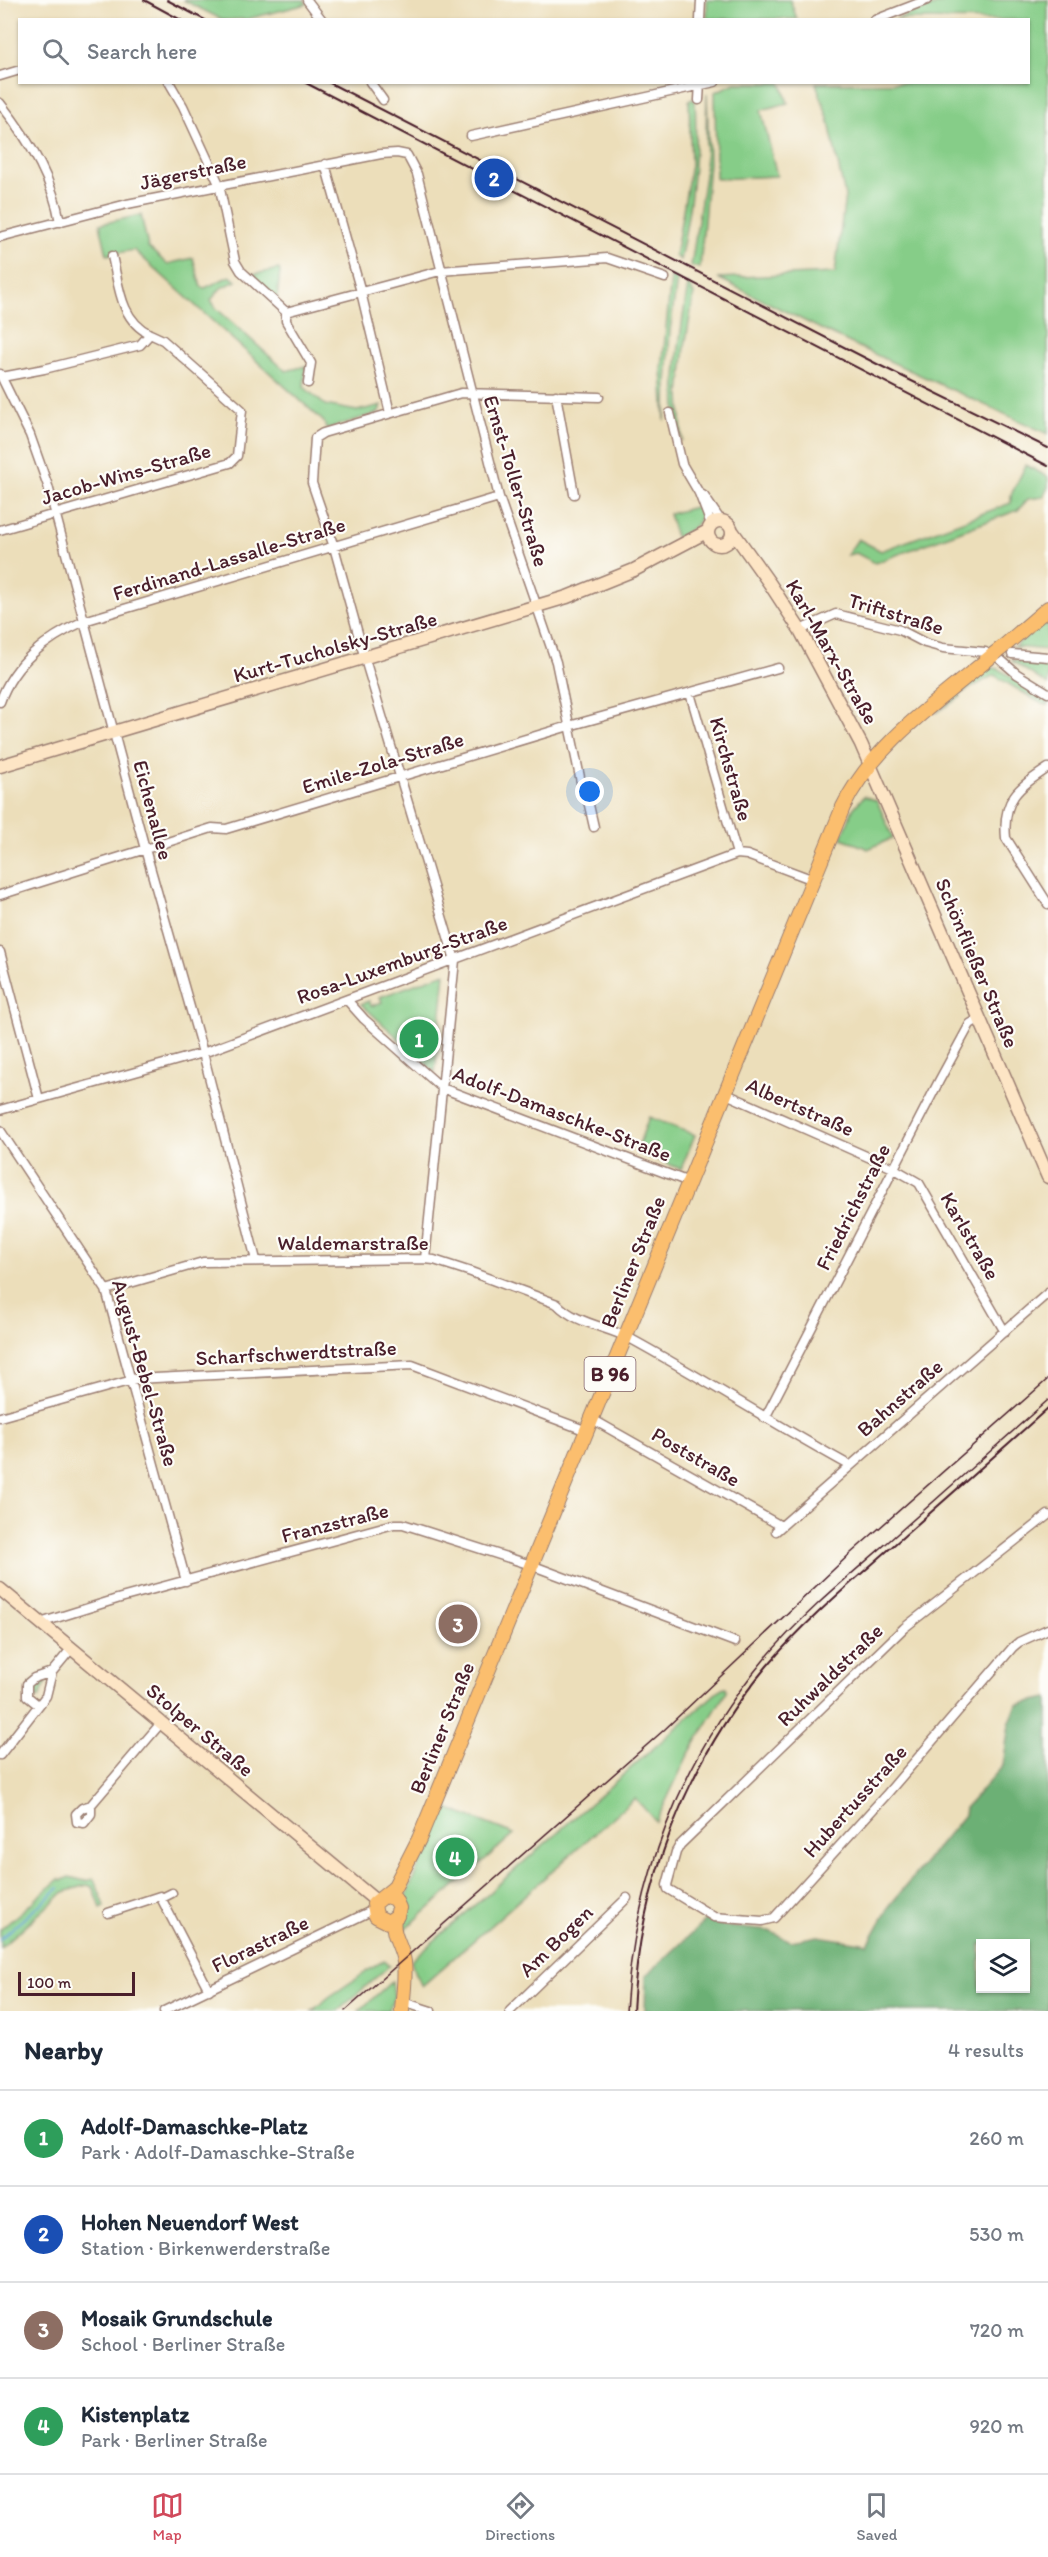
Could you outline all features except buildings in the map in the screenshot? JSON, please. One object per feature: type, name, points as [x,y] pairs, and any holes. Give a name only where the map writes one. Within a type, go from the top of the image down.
[{"type":"main road","name":"Karl-Marx-Straße","points":[[730,538],[719,546],[713,530],[730,526],[730,538],[754,562],[800,630],[871,765]]},
{"type":"main road","name":"Kurt-Tucholsky-Straße","points":[[0,766],[537,607],[618,578],[713,530]]},
{"type":"main road","name":"B 96","points":[[871,765],[903,731],[997,654],[1048,608]]},
{"type":"main road","name":"Berliner Straße","points":[[416,1846],[398,1904],[399,1912],[382,1909],[416,1846],[811,879],[845,801],[871,765]]},
{"type":"main road","name":"Schönfließer Straße","points":[[871,765],[1048,1177]]},
{"type":"main road","name":"Stolper Straße","points":[[0,1589],[382,1909]]},
{"type":"main road","points":[[382,1909],[404,1974],[402,2007]]},
{"type":"street","points":[[309,0],[321,18]]},
{"type":"street","points":[[700,18],[701,0]]},
{"type":"street","points":[[879,18],[915,2],[927,0]]},
{"type":"street","points":[[0,76],[18,71]]},
{"type":"street","points":[[170,84],[183,106],[219,184],[235,261],[241,271],[286,312],[286,321],[311,363],[308,383]]},
{"type":"street","points":[[371,84],[383,100]]},
{"type":"street","points":[[471,136],[700,85],[699,100]]},
{"type":"street","points":[[0,103],[21,131],[42,172],[56,200],[60,222]]},
{"type":"street","name":"Jägerstraße","points":[[0,237],[127,204],[219,184],[397,153]]},
{"type":"street","name":"Ernst-Toller-Straße","points":[[397,153],[406,155],[417,174],[499,497],[556,662],[594,827]]},
{"type":"street","points":[[325,164],[361,292],[390,412]]},
{"type":"street","name":"Jacob-Wins-Straße","points":[[0,530],[235,460],[242,410],[163,340],[136,326],[126,314],[112,256]]},
{"type":"street","points":[[286,312],[440,271],[607,258],[665,278]]},
{"type":"street","points":[[1,376],[44,369],[140,345],[150,334]]},
{"type":"street","name":"Eichenallee","points":[[1,376],[30,435],[55,513],[145,849],[203,1053],[256,1260]]},
{"type":"street","points":[[425,1259],[456,960],[334,547],[312,483],[315,438],[323,433],[390,412],[471,392],[486,395],[599,397]]},
{"type":"street","points":[[556,395],[574,494]]},
{"type":"street","name":"Karl-Marx-Straße","points":[[670,413],[676,448],[682,464],[699,493],[704,495],[713,530]]},
{"type":"street","name":"Ferdinand-Lassalle-Straße","points":[[0,702],[3,691],[21,664],[40,645],[84,621],[499,497]]},
{"type":"street","name":"Triftstraße","points":[[800,630],[836,614],[900,630],[925,643],[943,648],[1048,657]]},
{"type":"street","points":[[997,654],[1048,693]]},
{"type":"street","name":"Emile-Zola-Straße","points":[[0,895],[212,828],[226,829],[569,726],[778,668]]},
{"type":"street","name":"Kirchstraße","points":[[690,693],[737,854]]},
{"type":"street","points":[[1048,768],[1024,784],[1017,792],[1009,803],[1005,826],[1006,838],[1048,904]]},
{"type":"street","points":[[737,854],[747,855],[811,879]]},
{"type":"street","name":"Rosa-Luxemburg-Straße","points":[[0,1110],[203,1053],[737,854]]},
{"type":"street","points":[[0,952],[39,1099]]},
{"type":"street","name":"Adolf-Damaschke-Straße","points":[[347,1000],[364,1019],[442,1088],[689,1182]]},
{"type":"street","name":"Friedrichstraße","points":[[765,1418],[893,1168],[970,1024],[980,1018]]},
{"type":"street","name":"Albertstraße","points":[[724,1093],[893,1168]]},
{"type":"street","name":"August-Bebel-Straße","points":[[0,1130],[105,1290],[186,1581]]},
{"type":"street","name":"Karlstraße","points":[[893,1168],[918,1183],[1005,1332]]},
{"type":"street","name":"Waldemarstraße","points":[[105,1290],[195,1263],[256,1260],[434,1260],[556,1304],[575,1317],[625,1336],[849,1465]]},
{"type":"street","name":"Bahnstraße","points":[[779,1529],[849,1465],[1048,1293]]},
{"type":"street","name":"Scharfschwerdtstraße","points":[[0,1416],[129,1380],[412,1365],[589,1425]]},
{"type":"street","name":"Poststraße","points":[[589,1425],[779,1529]]},
{"type":"street","name":"Ruhwaldstraße","points":[[667,1885],[678,1849],[904,1628],[1048,1515]]},
{"type":"street","name":"Franzstraße","points":[[40,1623],[394,1524],[413,1527],[531,1565],[735,1642]]},
{"type":"street","name":"Hubertusstraße","points":[[667,1885],[669,1890],[714,1917],[762,1921],[774,1918],[886,1795],[1013,1647],[1048,1629]]},
{"type":"street","points":[[0,1755],[38,1705],[49,1688],[52,1672],[71,1649]]},
{"type":"street","points":[[38,1705],[27,1695],[27,1684],[34,1678],[52,1672]]},
{"type":"street","points":[[92,1805],[161,1723]]},
{"type":"street","points":[[162,1898],[171,1893]]},
{"type":"street","points":[[108,1913],[156,1895],[162,1898],[209,1990]]},
{"type":"street","name":"Am Bogen","points":[[510,2011],[627,1898]]},
{"type":"street","name":"Florastraße","points":[[164,2011],[354,1918],[382,1909]]},
{"type":"street","points":[[402,2007],[431,2011]]},
{"type":"green space","points":[[183,0],[304,0],[307,4],[251,18],[219,18]]},
{"type":"green space","points":[[707,0],[790,0],[797,18],[707,18]]},
{"type":"green space","points":[[950,0],[1048,0],[1048,434],[835,336],[718,278],[835,273],[845,196],[828,118],[816,84],[1030,84],[1030,18],[899,18]]},
{"type":"green space","points":[[733,84],[781,84],[788,103],[761,110],[777,176],[716,179],[715,92]]},
{"type":"green space","points":[[707,94],[709,163],[700,268],[691,266],[705,175]]},
{"type":"green space","points":[[695,100],[696,120],[694,160],[680,260],[675,256],[691,165],[689,101]]},
{"type":"green space","points":[[141,215],[148,247],[167,264],[193,258],[201,287],[205,288],[230,276],[236,281],[221,288],[211,300],[216,308],[286,371],[306,366],[304,387],[325,405],[357,411],[382,405],[378,413],[326,429],[324,422],[134,250],[107,255],[100,224]]},
{"type":"green space","points":[[279,269],[280,272],[277,299],[250,275]]},
{"type":"green space","points":[[671,277],[677,279],[670,331],[665,421],[662,369]]},
{"type":"green space","points":[[688,284],[694,294],[680,394],[682,441],[678,425],[676,385]]},
{"type":"green space","points":[[1026,465],[1048,477],[1048,487],[1043,497],[1028,499],[1018,510],[875,563],[856,553],[847,555],[858,539],[881,551],[1011,503],[1011,495]]},
{"type":"green space","points":[[699,506],[701,512],[698,522],[676,538],[669,514]]},
{"type":"green space","points":[[1048,618],[1048,650],[1014,647]]},
{"type":"green space","points":[[1012,661],[1048,664],[1048,685]]},
{"type":"green space","points":[[988,667],[999,669],[1048,701],[1048,705],[1042,704],[994,675],[960,694],[961,697],[936,713]]},
{"type":"green space","points":[[864,796],[877,801],[893,838],[868,849],[842,838],[853,809]]},
{"type":"green space","points":[[445,973],[435,1072],[361,1004],[369,1001],[371,1006],[382,1002],[380,997]]},
{"type":"green space","points":[[649,1117],[695,1135],[681,1169],[636,1152]]},
{"type":"green space","points":[[44,1678],[47,1681],[39,1698],[31,1694],[31,1683]]},
{"type":"green space","points":[[726,1687],[727,1691],[688,1755],[656,1822],[635,1798],[422,1986],[411,1961],[722,1688]]},
{"type":"green space","points":[[1048,1698],[1048,2011],[645,2011],[646,1976],[706,1920],[723,1926],[769,1931],[791,1941],[818,1936],[868,1944],[891,1904],[964,1815],[965,1808],[1003,1766],[1009,1724],[1017,1705]]},
{"type":"green space","points":[[444,1807],[514,1834],[402,1932],[407,1909],[405,1898]]},
{"type":"green space","points":[[69,1877],[85,1881],[94,1879],[105,1906],[101,1908],[93,1887],[87,1885],[64,1892],[0,1948],[0,1930],[59,1879],[61,1881]]},
{"type":"green space","points":[[384,1960],[389,1966],[338,2011],[312,2011],[329,1997]]},
{"type":"green space","points":[[392,1981],[394,1996],[389,2011],[359,2011]]},
{"type":"waterway","points":[[0,1939],[59,1888]]},
{"type":"tram line","points":[[345,2011],[664,1730],[851,1553],[1048,1379]]},
{"type":"tram line","points":[[626,2011],[639,1916],[666,1825],[685,1781],[708,1739],[734,1699],[763,1661],[807,1614],[1048,1400]]},
{"type":"railway","points":[[144,0],[177,18]]},
{"type":"railway","points":[[167,0],[201,18]]},
{"type":"railway","points":[[308,84],[1048,466]]},
{"type":"railway","points":[[332,84],[879,365],[1048,448]]},
{"type":"railway","points":[[633,2011],[637,1964],[645,1918],[672,1828],[713,1743],[738,1704],[767,1666],[813,1618],[1048,1408]]},
{"type":"place","name":"Hohen Neuendorf West","points":[[494,178]]},
{"type":"place","name":"Adolf-Damaschke-Platz","points":[[419,1039]]},
{"type":"place","name":"Mosaik Grundschule","points":[[458,1624]]},
{"type":"place","name":"Kistenplatz","points":[[455,1857]]}]
